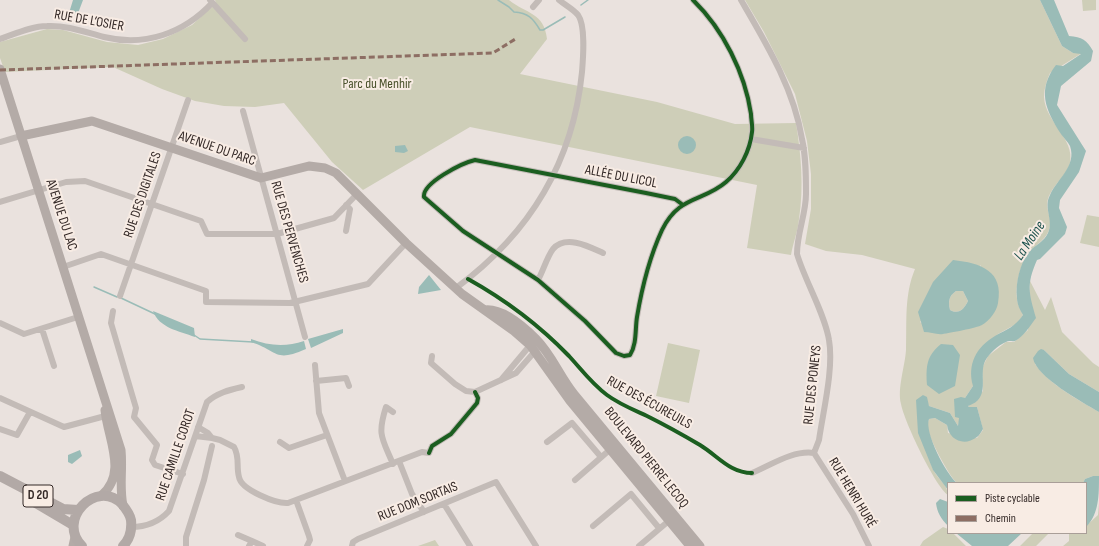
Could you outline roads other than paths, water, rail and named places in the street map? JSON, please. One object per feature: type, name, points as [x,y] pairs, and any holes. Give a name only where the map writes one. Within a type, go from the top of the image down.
[{"type":"main road","name":"D 20","points":[[0,476],[63,509],[78,510]]},
{"type":"main road","name":"D 20","points":[[0,482],[66,519],[73,525]]},
{"type":"main road","points":[[82,546],[74,542],[73,525],[78,510],[84,503],[92,498],[101,496],[111,498],[123,506],[130,518],[131,527],[125,545]]},
{"type":"street","points":[[533,7],[539,0]]},
{"type":"street","points":[[456,288],[496,253],[518,231],[554,176],[563,156],[574,122],[580,96],[583,60],[581,21],[578,15],[559,0]]},
{"type":"street","points":[[496,253],[538,280],[585,321],[616,353],[624,356],[630,355],[633,350],[641,296],[656,246],[668,220],[683,205],[725,183],[734,175],[742,163],[753,131],[750,110],[738,70],[718,30],[693,0]]},
{"type":"street","name":"RUE DES PONEYS","points":[[741,0],[774,60],[786,88],[796,115],[804,148],[806,196],[804,214],[797,242],[797,254],[829,340],[830,359],[819,440],[814,453]]},
{"type":"street","points":[[211,1],[245,39]]},
{"type":"street","name":"RUE DE L’OSIER","points":[[0,39],[46,26],[63,26],[120,40],[151,39],[183,27],[211,1]]},
{"type":"street","name":"AVENUE DU LAC","points":[[0,69],[78,317],[96,369],[108,415],[121,450],[122,464],[120,490],[123,506]]},
{"type":"street","name":"RUE DES DIGITALES","points":[[120,296],[188,100]]},
{"type":"street","name":"RUE DES PERVENCHES","points":[[243,111],[305,337]]},
{"type":"street","name":"AVENUE DU PARC","points":[[21,136],[92,121],[261,178],[316,166],[325,168],[336,173],[406,243],[456,288]]},
{"type":"street","points":[[0,142],[21,136]]},
{"type":"street","points":[[751,139],[804,148]]},
{"type":"street","name":"ALLÉE DU LICOL","points":[[496,253],[462,231],[436,209],[424,197],[423,192],[426,187],[467,162],[475,160],[675,199],[683,205]]},
{"type":"street","points":[[0,202],[66,182],[85,181],[201,221],[207,234],[277,234],[334,218],[357,194]]},
{"type":"street","points":[[346,205],[350,209],[346,231]]},
{"type":"street","points":[[63,267],[101,254],[206,291],[206,302],[296,302],[368,284],[406,243]]},
{"type":"street","points":[[538,280],[554,249],[563,243],[582,244],[603,253]]},
{"type":"street","name":"BOULEVARD PIERRE LECOQ","points":[[456,288],[536,345],[573,392],[613,447],[672,518],[700,546]]},
{"type":"street","points":[[113,311],[111,323],[136,408],[134,417],[157,445],[152,460],[155,465],[183,474]]},
{"type":"street","points":[[0,323],[24,334],[78,317]]},
{"type":"street","points":[[42,329],[54,366]]},
{"type":"street","points":[[432,356],[431,363],[455,384],[466,391],[475,392],[500,381],[536,345]]},
{"type":"street","points":[[315,365],[319,413],[345,481]]},
{"type":"street","points":[[316,381],[346,378],[349,386]]},
{"type":"street","name":"RUE CAMILLE COROT","points":[[131,527],[149,525],[164,517],[172,507],[207,402],[212,397],[228,390],[242,387]]},
{"type":"street","points":[[195,436],[220,440],[234,447],[238,459],[238,477],[245,487],[282,504],[422,452],[429,454],[432,446],[451,434],[477,403],[478,398],[475,392]]},
{"type":"street","points":[[0,398],[64,427],[108,415]]},
{"type":"street","points":[[393,412],[386,407],[380,424],[380,433],[393,464]]},
{"type":"street","points":[[0,429],[17,436],[30,412]]},
{"type":"street","name":"AVENUE DU LAC","points":[[101,496],[108,490],[113,482],[115,474],[108,415]]},
{"type":"street","points":[[547,442],[572,423],[601,457]]},
{"type":"street","points":[[198,427],[208,433],[212,438]]},
{"type":"street","points":[[280,442],[289,448],[327,435]]},
{"type":"street","points":[[186,546],[186,537],[204,480],[212,446]]},
{"type":"street","points":[[575,480],[613,447]]},
{"type":"street","points":[[752,473],[791,455],[805,452],[814,453]]},
{"type":"street","name":"RUE HENRI HURÉ","points":[[814,453],[839,492],[869,546]]},
{"type":"street","points":[[399,461],[412,494],[424,512]]},
{"type":"street","name":"RUE DOM SORTAIS","points":[[352,546],[353,542],[358,539],[496,482],[536,546]]},
{"type":"street","points":[[593,526],[631,494],[659,528]]},
{"type":"street","points":[[296,500],[310,540],[307,546]]},
{"type":"street","points":[[444,504],[470,546]]},
{"type":"street","points":[[639,546],[672,518]]},
{"type":"street","name":"BOULEVARD PIERRE LECOQ","points":[[672,518],[690,546]]},
{"type":"street","points":[[238,535],[251,543],[263,546]]},
{"type":"water","points":[[73,0],[83,0],[77,16],[69,13]]},
{"type":"water","points":[[1040,0],[1054,0],[1069,36],[1084,40],[1089,44],[1093,51],[1091,61],[1061,86],[1057,105],[1086,151],[1079,172],[1060,200],[1059,208],[1067,227],[1065,234],[1040,259],[1037,260],[1031,276],[1030,295],[1036,318],[1027,331],[1018,339],[1015,341],[1008,341],[997,347],[985,361],[983,367],[983,386],[980,398],[968,406],[977,407],[983,429],[977,437],[972,440],[962,442],[951,435],[947,425],[935,418],[929,419],[928,425],[933,443],[947,471],[956,482],[947,482],[947,489],[933,470],[918,433],[916,400],[923,395],[927,397],[929,406],[950,413],[958,426],[959,418],[955,417],[954,399],[961,397],[965,398],[973,386],[971,378],[972,364],[978,351],[988,340],[1014,325],[1023,315],[1017,300],[1018,280],[1021,268],[1029,252],[1044,239],[1048,233],[1050,223],[1048,200],[1053,189],[1069,166],[1071,160],[1070,146],[1055,125],[1045,100],[1047,83],[1050,74],[1056,65],[1063,66],[1081,54],[1073,53],[1062,46]]},
{"type":"water","points":[[683,136],[691,136],[696,141],[694,152],[691,154],[683,154],[678,149],[678,141]]},
{"type":"water","points":[[405,145],[408,151],[404,153],[395,152],[395,146]]},
{"type":"water","points":[[953,260],[973,263],[981,266],[994,276],[997,283],[999,292],[996,309],[987,321],[979,326],[943,334],[924,332],[918,312],[933,282]],"holes":[[[956,291],[963,291],[968,301],[965,306],[956,312],[950,310],[950,297]]]},
{"type":"water","points":[[429,275],[441,290],[418,294],[419,287]]},
{"type":"water","points":[[153,311],[194,328],[195,337],[176,331],[165,325],[156,317]]},
{"type":"water","points":[[343,329],[343,333],[311,348],[308,339]]},
{"type":"water","points":[[251,339],[278,345],[304,341],[306,349],[288,355],[282,355],[251,342]]},
{"type":"water","points":[[941,344],[953,345],[960,355],[955,386],[939,394],[927,385],[927,367],[932,353]]},
{"type":"water","points":[[1041,349],[1044,350],[1069,374],[1099,392],[1099,412],[1061,388],[1042,373],[1033,358]]},
{"type":"water","points":[[80,450],[82,456],[72,464],[68,462],[68,455]]},
{"type":"water","points":[[1093,476],[1099,476],[1098,503],[1094,515],[1087,526],[1087,482],[1084,482],[1085,479]]},
{"type":"water","points":[[940,499],[947,502],[947,525],[941,518],[936,503]]},
{"type":"water","points":[[957,534],[1021,534],[1008,546],[972,546]]},
{"type":"waterway","points":[[498,0],[514,12],[530,17],[540,30],[543,30],[565,17]]},
{"type":"waterway","points":[[581,5],[588,0]]},
{"type":"waterway","points":[[94,287],[117,297]]},
{"type":"waterway","points":[[121,298],[155,314]]},
{"type":"waterway","points":[[194,335],[200,339],[253,342]]},
{"type":"park label","name":"Parc du Menhir","points":[[377,84]]},
{"type":"water label","name":"La Moine","points":[[1030,241]]}]
